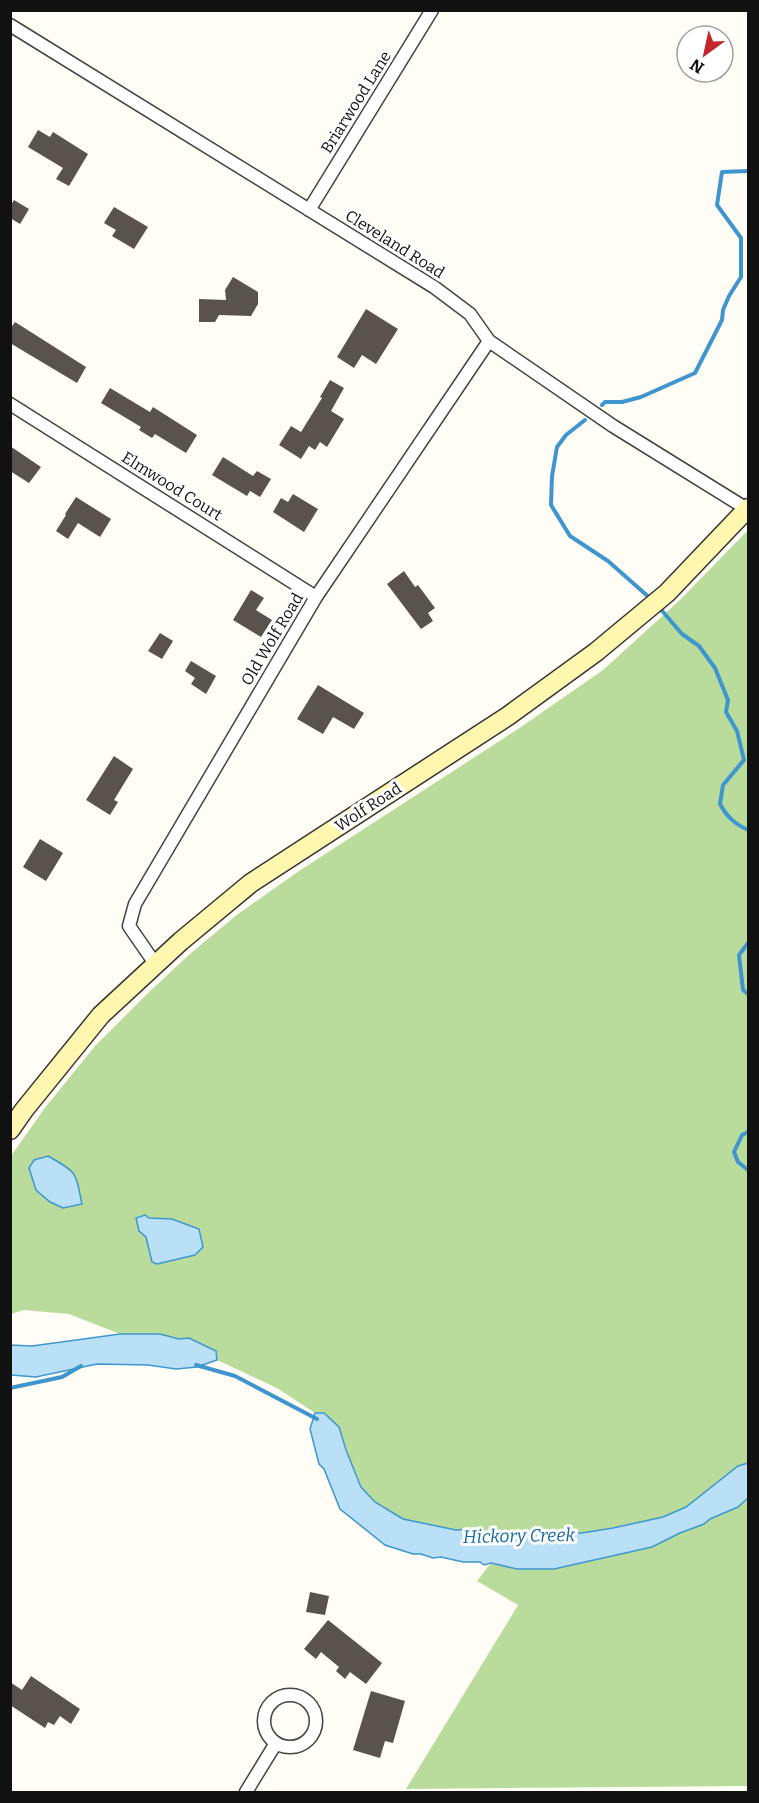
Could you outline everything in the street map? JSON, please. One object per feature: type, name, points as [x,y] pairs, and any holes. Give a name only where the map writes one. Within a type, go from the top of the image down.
[{"type":"main road","name":"Wolf Road","points":[[10,1130],[101,1015],[181,942],[251,884],[508,716],[596,652],[668,592],[748,508]]},
{"type":"street","name":"Briarwood Lane","points":[[309,210],[432,10]]},
{"type":"street","name":"Cleveland Road","points":[[10,25],[434,287],[470,314],[489,341],[613,426],[748,508]]},
{"type":"street","name":"Old Wolf Road","points":[[156,965],[129,926],[135,904],[316,597],[489,341]]},
{"type":"street","name":"Elmwood Court","points":[[10,404],[316,597]]},
{"type":"street","points":[[290,1694],[306,1700],[316,1715],[314,1732],[309,1739],[294,1747],[276,1743],[266,1732],[264,1715],[267,1707],[273,1700],[290,1694]]},
{"type":"street","points":[[246,1792],[276,1743]]},
{"type":"green space","points":[[748,530],[748,1463],[738,1466],[686,1507],[663,1517],[582,1533],[456,1530],[403,1519],[375,1502],[362,1487],[339,1427],[324,1413],[315,1413],[277,1388],[217,1360],[215,1351],[160,1334],[120,1334],[69,1314],[24,1310],[11,1314],[11,1156],[44,1109],[95,1046],[192,952],[238,914],[299,871],[518,729],[603,670],[681,599]],"holes":[[[149,1218],[172,1219],[152,1262],[146,1236]]]},
{"type":"green space","points":[[748,1498],[748,1786],[406,1789],[518,1605],[477,1581],[491,1563],[517,1569],[554,1569],[652,1547],[738,1507]]},
{"type":"water","points":[[48,1156],[74,1174],[82,1204],[63,1208],[50,1202],[36,1190],[29,1168],[34,1160]]},
{"type":"water","points":[[145,1215],[149,1218],[172,1219],[199,1229],[203,1247],[195,1255],[157,1264],[152,1262],[146,1237],[139,1231],[136,1218]]},
{"type":"water","points":[[120,1334],[160,1334],[179,1339],[189,1338],[216,1351],[217,1360],[197,1367],[176,1369],[148,1365],[97,1364],[36,1377],[11,1375],[11,1345],[32,1346]]},
{"type":"water","points":[[315,1413],[324,1413],[339,1427],[361,1487],[375,1502],[403,1519],[456,1530],[582,1533],[663,1517],[686,1507],[738,1466],[748,1463],[748,1498],[738,1507],[652,1547],[554,1569],[517,1569],[491,1563],[484,1565],[480,1562],[433,1558],[385,1545],[340,1509],[324,1469],[319,1464],[310,1429]]},
{"type":"building","points":[[38,130],[50,137],[53,132],[88,154],[69,186],[56,179],[63,168],[28,147]]},
{"type":"building","points":[[14,200],[29,209],[20,224],[10,218],[10,206]]},
{"type":"building","points":[[114,207],[148,227],[134,249],[112,236],[116,230],[104,223]]},
{"type":"building","points":[[233,277],[258,292],[258,304],[251,316],[219,315],[215,322],[199,322],[199,299],[226,300],[225,290]]},
{"type":"building","points":[[366,309],[398,329],[376,364],[362,355],[354,368],[337,357]]},
{"type":"building","points":[[15,322],[86,367],[77,383],[10,343],[10,329]]},
{"type":"building","points":[[330,380],[344,388],[331,411],[344,419],[327,447],[320,442],[315,450],[309,446],[301,459],[279,445],[291,426],[301,432]]},
{"type":"building","points":[[110,388],[150,412],[153,407],[197,435],[186,453],[155,434],[152,438],[139,430],[141,427],[101,403]]},
{"type":"building","points":[[10,446],[41,467],[29,483],[10,471]]},
{"type":"building","points":[[223,457],[253,476],[257,471],[271,479],[260,497],[250,491],[247,496],[212,475]]},
{"type":"building","points":[[293,494],[318,509],[304,532],[273,512],[281,498],[288,502]]},
{"type":"building","points":[[76,497],[111,519],[100,537],[78,523],[68,539],[56,531]]},
{"type":"building","points":[[404,571],[415,587],[418,585],[435,608],[428,613],[433,621],[421,629],[387,584]]},
{"type":"building","points":[[251,590],[264,598],[256,610],[272,620],[261,637],[233,620]]},
{"type":"building","points":[[160,633],[173,641],[162,659],[148,651]]},
{"type":"building","points":[[191,661],[216,676],[206,694],[191,684],[195,678],[185,671]]},
{"type":"building","points":[[318,685],[364,713],[354,729],[333,717],[323,734],[297,719]]},
{"type":"building","points":[[114,756],[133,769],[114,800],[118,802],[110,815],[86,800]]},
{"type":"building","points":[[40,839],[63,853],[46,881],[23,867]]},
{"type":"building","points":[[310,1592],[329,1596],[325,1615],[306,1612]]},
{"type":"building","points":[[328,1620],[382,1663],[366,1684],[350,1672],[345,1679],[336,1671],[339,1667],[321,1652],[316,1659],[304,1649]]},
{"type":"building","points":[[31,1676],[80,1709],[71,1724],[60,1716],[54,1725],[48,1722],[45,1728],[10,1705],[10,1682],[22,1690]]},
{"type":"building","points":[[371,1691],[405,1701],[393,1743],[385,1741],[380,1758],[353,1750]]},
{"type":"waterway","points":[[602,405],[605,402],[622,402],[641,397],[695,373],[722,320],[723,310],[729,296],[741,277],[741,238],[717,205],[722,172],[748,171]]},
{"type":"waterway","points":[[585,420],[566,435],[557,447],[552,476],[551,505],[570,536],[608,561],[651,599]]},
{"type":"waterway","points":[[658,606],[682,634],[699,646],[715,668],[728,700],[726,712],[737,731],[744,760],[723,785],[720,804],[732,820],[748,830]]},
{"type":"waterway","points":[[748,943],[739,955],[743,990],[748,994]]},
{"type":"waterway","points":[[748,1132],[742,1135],[734,1152],[738,1162],[748,1170]]},
{"type":"waterway","name":"Hickory Creek","points":[[196,1365],[235,1376],[317,1419]]},
{"type":"waterway","name":"Hickory Creek","points":[[10,1388],[62,1377],[81,1366]]}]
